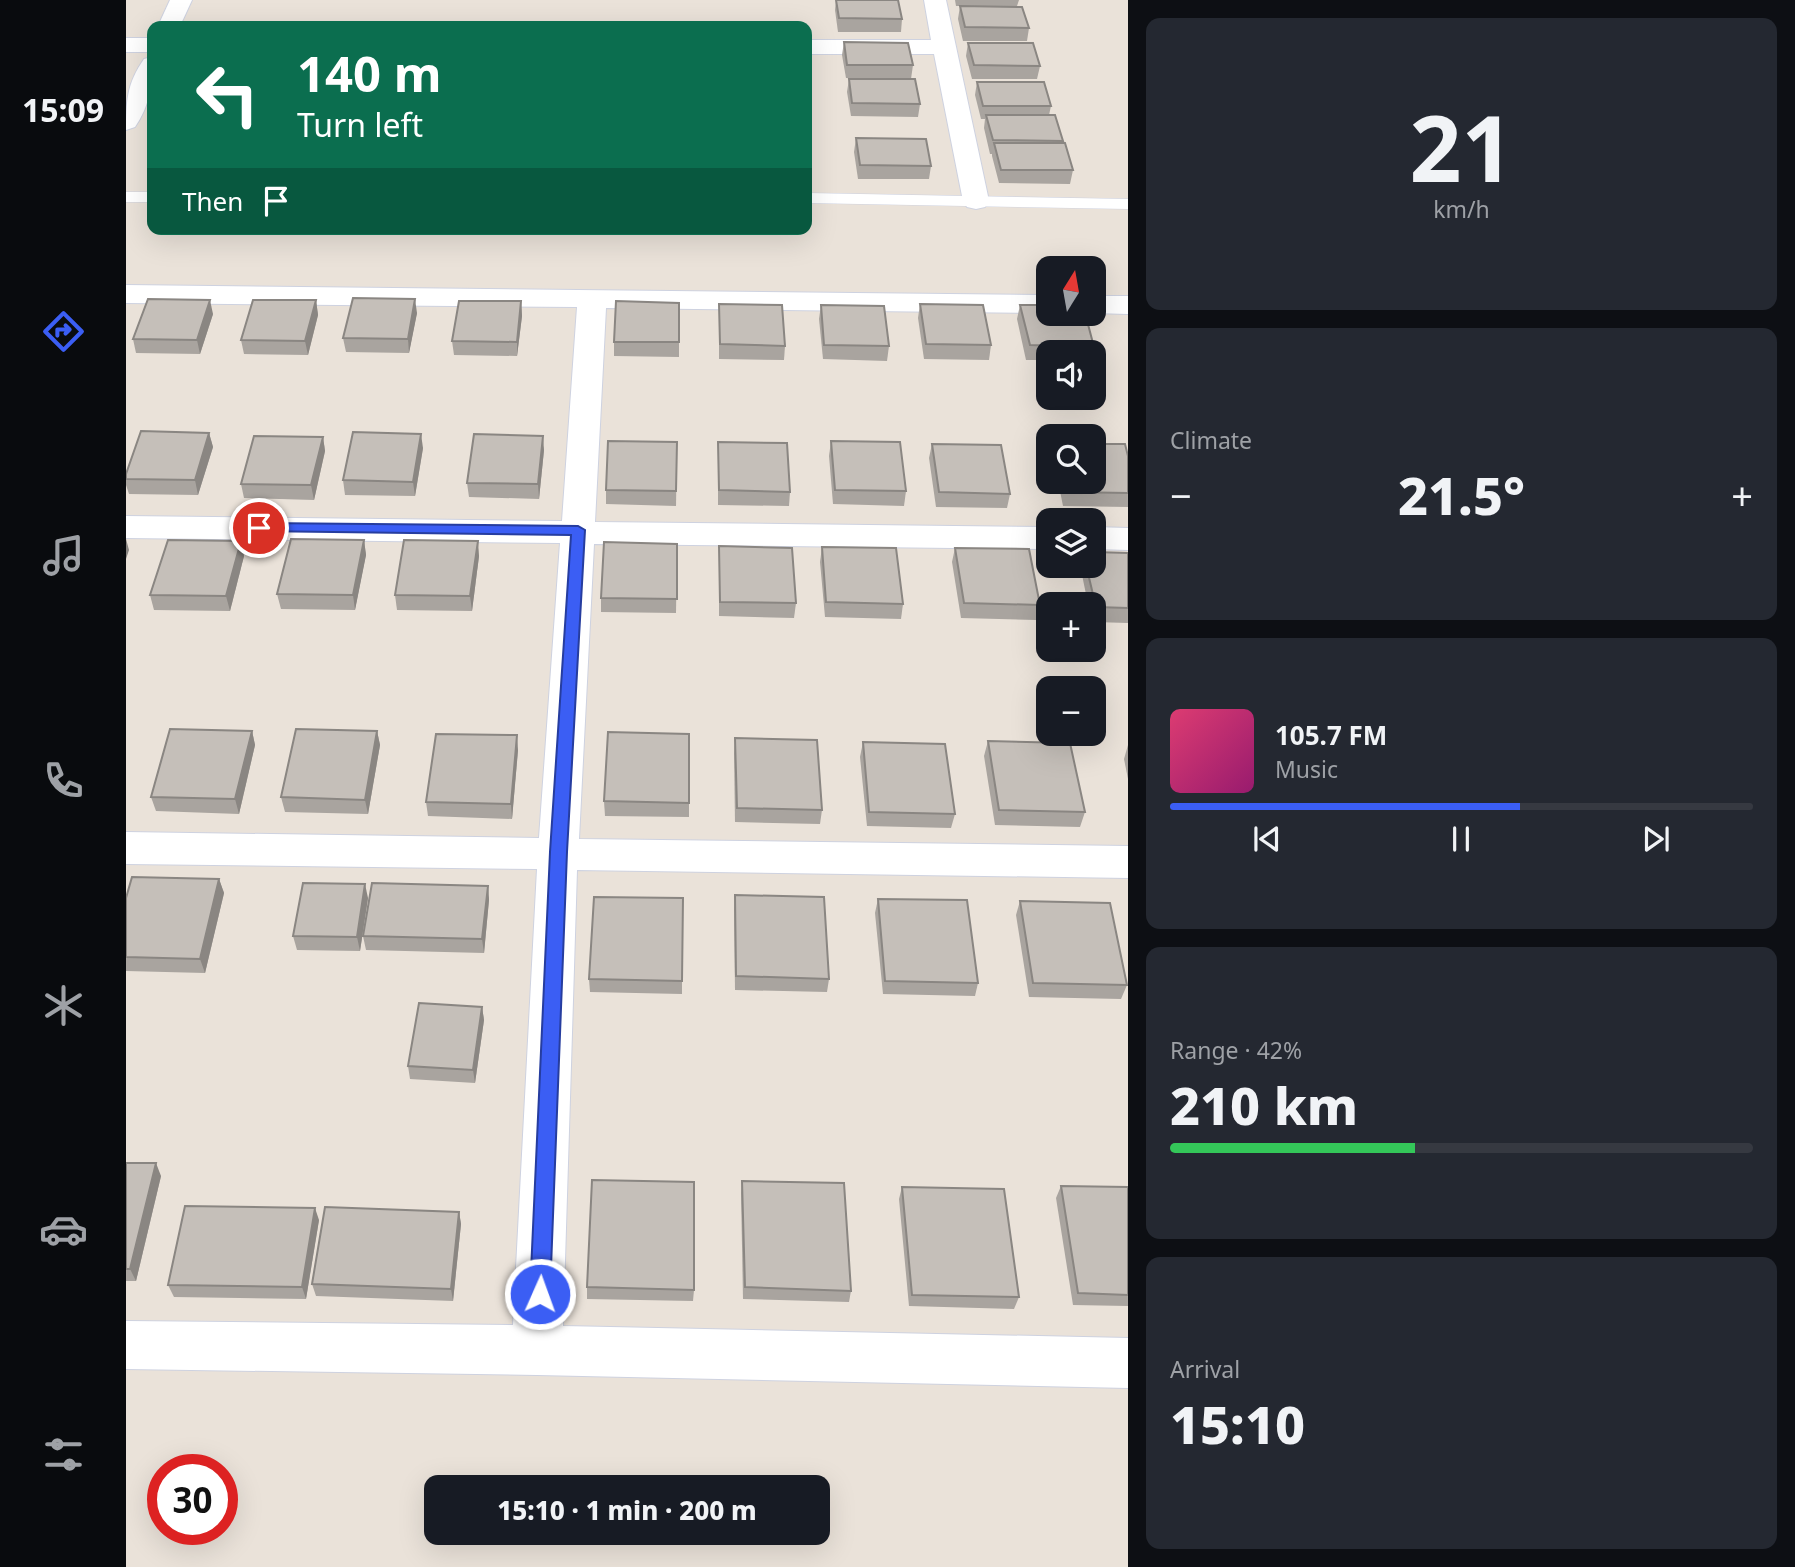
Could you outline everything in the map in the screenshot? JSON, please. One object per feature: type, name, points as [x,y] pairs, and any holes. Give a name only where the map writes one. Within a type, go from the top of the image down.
[{"type":"street","points":[[171,21],[181,0]]},
{"type":"street","points":[[935,0],[976,201]]},
{"type":"street","points":[[126,45],[147,45]]},
{"type":"street","points":[[812,47],[945,47]]},
{"type":"street","points":[[126,122],[147,75]]},
{"type":"street","points":[[126,295],[1036,304]]},
{"type":"street","points":[[537,1350],[558,852],[592,298]]},
{"type":"street","points":[[1106,305],[1128,305]]},
{"type":"street","points":[[126,527],[578,530],[1036,538]]},
{"type":"street","points":[[1106,538],[1128,539]]},
{"type":"street","points":[[126,848],[1128,862]]},
{"type":"street","points":[[126,1345],[537,1350],[1128,1363]]},
{"type":"lane","points":[[126,197],[147,197]]},
{"type":"lane","points":[[812,198],[1128,204]]},
{"type":"building","points":[[836,0],[898,0],[902,19],[839,18]]},
{"type":"building","points":[[960,6],[1022,7],[1029,28],[965,27]]},
{"type":"building","points":[[844,42],[908,43],[913,65],[847,65]]},
{"type":"building","points":[[968,43],[1033,43],[1040,66],[974,65]]},
{"type":"building","points":[[849,79],[915,79],[920,104],[852,103]]},
{"type":"building","points":[[977,82],[1044,82],[1051,106],[983,106]]},
{"type":"building","points":[[986,115],[1055,115],[1063,141],[993,140]]},
{"type":"building","points":[[856,138],[926,139],[931,166],[860,165]]},
{"type":"building","points":[[994,143],[1065,143],[1073,170],[1001,170]]},
{"type":"building","points":[[353,298],[415,299],[408,339],[343,338]]},
{"type":"building","points":[[148,299],[210,300],[197,340],[133,339]]},
{"type":"building","points":[[253,300],[316,300],[305,341],[241,340]]},
{"type":"building","points":[[459,301],[521,301],[517,342],[452,341]]},
{"type":"building","points":[[616,301],[679,303],[679,342],[614,342]]},
{"type":"building","points":[[719,304],[782,305],[785,346],[720,344]]},
{"type":"building","points":[[920,304],[983,305],[991,345],[926,344]]},
{"type":"building","points":[[821,305],[884,306],[889,346],[824,345]]},
{"type":"building","points":[[1020,305],[1036,305],[1036,326],[1088,326],[1092,340],[1036,340],[1036,345],[1030,345]]},
{"type":"building","points":[[141,431],[209,433],[195,480],[126,479]]},
{"type":"building","points":[[353,432],[421,434],[413,482],[343,480]]},
{"type":"building","points":[[474,434],[543,436],[538,484],[467,483]]},
{"type":"building","points":[[254,436],[323,437],[311,485],[241,484]]},
{"type":"building","points":[[608,441],[677,442],[676,491],[606,490]]},
{"type":"building","points":[[831,441],[900,442],[906,491],[835,490]]},
{"type":"building","points":[[718,442],[787,443],[790,492],[719,490]]},
{"type":"building","points":[[932,444],[1001,445],[1010,494],[939,492]]},
{"type":"building","points":[[1106,444],[1125,444],[1128,456],[1128,493],[1106,493]]},
{"type":"building","points":[[291,539],[364,540],[353,595],[277,594]]},
{"type":"building","points":[[168,540],[241,541],[226,596],[150,595]]},
{"type":"building","points":[[404,540],[478,541],[470,596],[395,595]]},
{"type":"building","points":[[604,542],[677,544],[677,599],[601,598]]},
{"type":"building","points":[[719,546],[792,548],[796,603],[720,602]]},
{"type":"building","points":[[822,547],[896,548],[903,604],[826,602]]},
{"type":"building","points":[[955,548],[1029,549],[1037,592],[1036,605],[964,603]]},
{"type":"building","points":[[1106,552],[1128,553],[1128,608],[1106,607],[1106,592],[1092,592],[1089,578],[1106,578]]},
{"type":"building","points":[[170,729],[252,731],[235,799],[151,797]]},
{"type":"building","points":[[296,729],[377,731],[365,800],[281,797]]},
{"type":"building","points":[[608,732],[689,734],[689,803],[604,801]]},
{"type":"building","points":[[436,734],[517,735],[511,804],[426,802]]},
{"type":"building","points":[[735,738],[817,740],[822,810],[737,808]]},
{"type":"building","points":[[988,741],[1071,746],[1085,812],[999,810]]},
{"type":"building","points":[[863,742],[945,744],[955,814],[869,812]]},
{"type":"building","points":[[132,877],[219,879],[200,959],[126,957],[126,898]]},
{"type":"building","points":[[303,883],[365,884],[357,937],[293,936]]},
{"type":"building","points":[[372,883],[488,886],[482,939],[363,936]]},
{"type":"building","points":[[735,895],[824,897],[829,979],[736,976]]},
{"type":"building","points":[[594,897],[683,898],[682,981],[589,979]]},
{"type":"building","points":[[878,899],[967,900],[978,983],[885,981]]},
{"type":"building","points":[[1020,901],[1110,903],[1127,985],[1033,983]]},
{"type":"building","points":[[419,1003],[482,1007],[473,1070],[408,1066]]},
{"type":"building","points":[[126,1163],[156,1163],[130,1269],[126,1269]]},
{"type":"building","points":[[592,1180],[694,1182],[694,1290],[587,1287]]},
{"type":"building","points":[[742,1181],[844,1183],[851,1291],[745,1287]]},
{"type":"building","points":[[1061,1186],[1128,1187],[1128,1295],[1078,1293]]},
{"type":"building","points":[[902,1187],[1004,1189],[1019,1297],[912,1295]]},
{"type":"building","points":[[185,1206],[315,1208],[302,1287],[168,1285]]},
{"type":"building","points":[[325,1207],[459,1212],[451,1289],[312,1284]]},
{"type":"route","points":[[259,528],[578,530],[558,852],[540,1294]]}]
